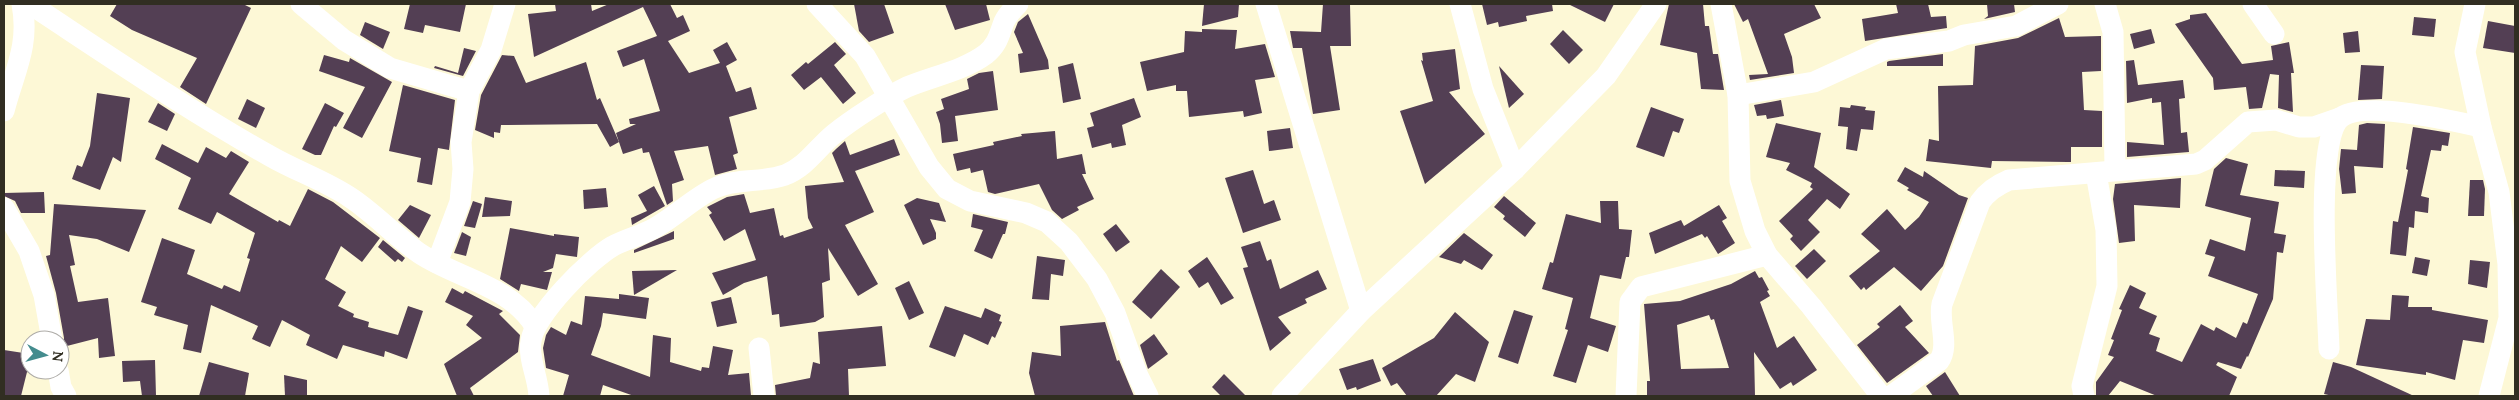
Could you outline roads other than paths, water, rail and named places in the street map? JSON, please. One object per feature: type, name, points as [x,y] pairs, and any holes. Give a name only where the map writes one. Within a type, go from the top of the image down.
[{"type":"street","points":[[4,111],[23,50],[25,22],[22,4]]},
{"type":"street","points":[[30,4],[123,65],[270,156],[349,197],[418,252],[437,263],[489,286],[509,298],[526,312],[535,326]]},
{"type":"street","points":[[301,4],[344,40],[390,68],[469,92]]},
{"type":"street","points":[[437,263],[460,202],[463,169],[461,142],[469,92],[491,50],[505,4]]},
{"type":"street","points":[[817,4],[865,56],[929,167],[947,189],[970,202],[1026,214],[1047,222],[1069,242],[1097,280],[1114,313],[1137,374],[1148,396]]},
{"type":"street","points":[[538,396],[538,377],[531,362],[531,341],[535,326],[561,292],[614,246],[656,228],[714,188],[733,182],[784,175],[800,167],[834,134],[890,97],[906,88],[950,73],[986,54],[999,40],[1002,12],[1018,4]]},
{"type":"street","points":[[1266,4],[1361,311]]},
{"type":"street","points":[[1460,4],[1483,89],[1516,169]]},
{"type":"street","points":[[1282,396],[1361,311],[1516,169],[1606,76],[1656,4]]},
{"type":"street","points":[[1720,4],[1738,95],[1740,180],[1755,231],[1767,255],[1811,306],[1883,396],[1939,361],[1943,355],[1940,314],[1942,304],[1984,195],[2009,180],[2196,164],[2205,160],[2248,122],[2276,120],[2299,127],[2314,127],[2354,113],[2418,113],[2481,127]]},
{"type":"street","points":[[1738,95],[1814,82],[1886,49],[1949,41],[1964,35],[2016,26],[2058,4]]},
{"type":"street","points":[[2084,396],[2082,386],[2107,286],[2106,171],[2113,32],[2105,4]]},
{"type":"street","points":[[2253,4],[2274,34]]},
{"type":"street","points":[[2475,4],[2464,52],[2481,127],[2499,192],[2508,264],[2509,318],[2489,396]]},
{"type":"street","points":[[2329,349],[2324,193],[2332,130],[2340,118]]},
{"type":"street","points":[[4,208],[29,251],[44,295],[50,330]]},
{"type":"street","points":[[1626,396],[1630,302],[1642,287],[1767,255]]},
{"type":"street","points":[[760,348],[764,396]]},
{"type":"street","points":[[60,380],[66,396]]}]
